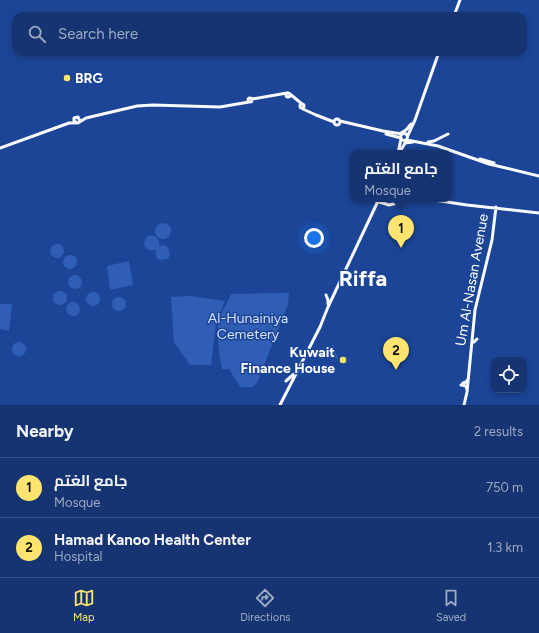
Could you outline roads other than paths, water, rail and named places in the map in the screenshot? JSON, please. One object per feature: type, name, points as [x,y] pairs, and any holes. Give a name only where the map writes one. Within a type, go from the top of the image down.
[{"type":"main road","points":[[454,12],[459,0]]},
{"type":"main road","points":[[400,145],[415,120],[437,56]]},
{"type":"main road","points":[[1,147],[76,117],[83,118],[144,103],[218,105],[288,95],[316,115],[394,135],[403,134],[408,130],[411,124],[431,73]]},
{"type":"main road","points":[[220,107],[250,100]]},
{"type":"main road","points":[[1,147],[69,123],[78,122],[86,118],[128,107],[143,105],[226,108]]},
{"type":"main road","points":[[108,113],[107,111],[112,110]]},
{"type":"main road","points":[[340,114],[341,120],[346,123]]},
{"type":"main road","points":[[78,117],[78,122]]},
{"type":"main road","points":[[74,119],[78,122]]},
{"type":"main road","points":[[340,122],[452,150]]},
{"type":"main road","points":[[394,135],[405,131],[411,124]]},
{"type":"main road","points":[[409,131],[410,136],[415,139]]},
{"type":"main road","points":[[400,150],[405,138],[403,134]]},
{"type":"main road","points":[[403,134],[405,138]]},
{"type":"main road","points":[[428,142],[434,141],[448,134]]},
{"type":"main road","points":[[394,135],[400,140],[399,150]]},
{"type":"main road","points":[[405,138],[449,147],[487,161],[539,175]]},
{"type":"main road","points":[[400,150],[408,142],[424,142]]},
{"type":"main road","points":[[452,150],[489,164],[539,175]]},
{"type":"main road","points":[[279,405],[287,388],[297,373],[303,357],[377,202]]},
{"type":"main road","points":[[279,405],[323,322],[326,311],[378,202]]},
{"type":"main road","points":[[384,202],[391,204],[406,202]]},
{"type":"main road","points":[[447,202],[496,210],[502,209]]},
{"type":"main road","points":[[451,202],[496,210],[539,213]]},
{"type":"main road","points":[[496,210],[502,209],[539,213]]},
{"type":"main road","name":"Um Al-Nasan Avenue","points":[[465,405],[475,340],[478,307],[493,236],[496,210]]},
{"type":"main road","name":"Um Al-Nasan Avenue","points":[[465,405],[474,324],[474,308],[477,303],[493,236]]},
{"type":"main road","points":[[328,304],[326,295],[333,293]]},
{"type":"main road","points":[[323,322],[329,317],[326,311]]},
{"type":"main road","points":[[474,324],[475,340]]},
{"type":"main road","points":[[287,388],[287,384],[285,382],[297,373]]},
{"type":"main road","points":[[467,392],[466,386],[462,384],[466,382],[469,377]]},
{"type":"place","name":"BRG","points":[[67,78]]},
{"type":"place","name":"جامع الغتم","points":[[401,248]]},
{"type":"place","name":"Kuwait Finance House","points":[[343,360]]},
{"type":"place","name":"Hamad Kanoo Health Center","points":[[396,370]]},
{"type":"district","name":"Riffa","points":[[363,278]]},
{"type":"park label","name":"Al-Hunainiya Cemetery","points":[[248,326]]}]
